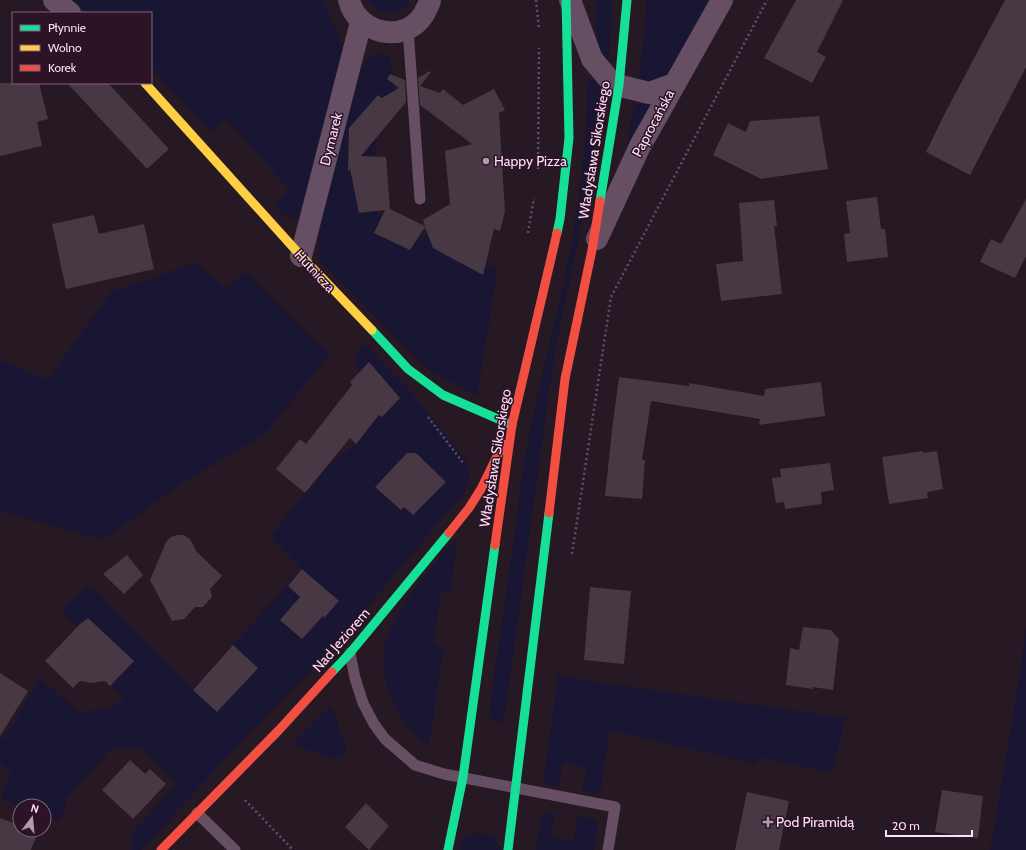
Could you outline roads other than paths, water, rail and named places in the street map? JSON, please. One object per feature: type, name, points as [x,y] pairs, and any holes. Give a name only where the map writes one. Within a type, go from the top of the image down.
[{"type":"street","points":[[54,0],[69,12]]},
{"type":"street","points":[[349,0],[351,9],[361,22],[375,30],[392,33],[408,29],[421,19],[429,5],[430,0]]},
{"type":"street","name":"Władysława Sikorskiego","points":[[448,850],[463,777],[512,425],[560,219],[569,138],[566,0]]},
{"type":"street","points":[[570,0],[592,60],[613,84],[649,94],[674,84]]},
{"type":"street","name":"Władysława Sikorskiego","points":[[508,850],[565,378],[592,250],[619,85],[627,0]]},
{"type":"street","name":"Paprocańska","points":[[592,250],[640,146],[722,0]]},
{"type":"street","name":"Dymarek","points":[[301,256],[361,22]]},
{"type":"street","name":"Hutnicza","points":[[146,84],[301,256],[408,370],[443,395],[512,425]]},
{"type":"street","name":"Nad Jeziorem","points":[[160,850],[279,730],[350,653],[469,508],[481,489],[512,425]]},
{"type":"lane","points":[[408,29],[420,199]]},
{"type":"lane","points":[[350,653],[355,678],[363,703],[374,724],[385,739],[415,765],[434,772],[615,807],[608,850]]},
{"type":"lane","points":[[197,812],[235,850]]},
{"type":"place","name":"Happy Pizza","points":[[486,161]]},
{"type":"place","name":"Pod Piramidą","points":[[768,822]]}]
